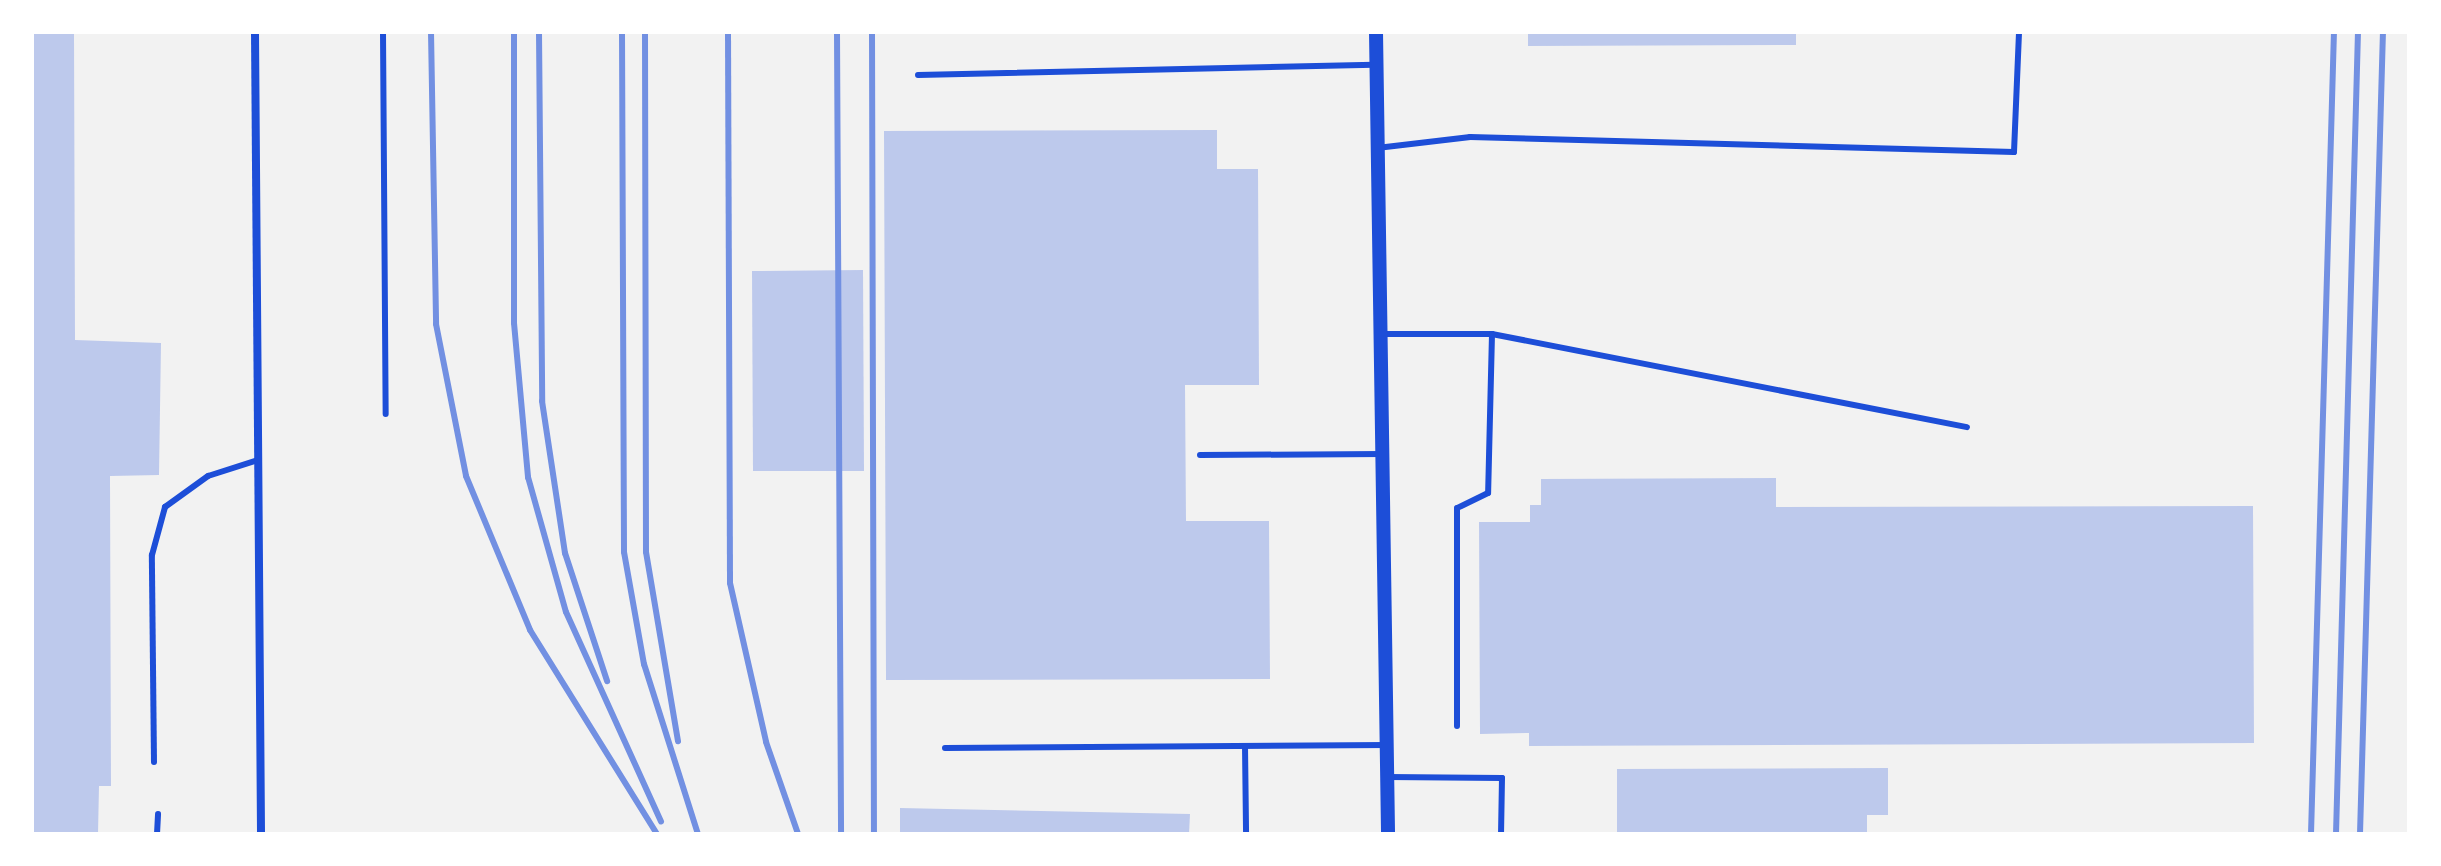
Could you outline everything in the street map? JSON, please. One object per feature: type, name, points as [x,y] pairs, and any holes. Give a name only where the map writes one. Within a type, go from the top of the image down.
[{"type":"street","points":[[255,32],[261,834]]},
{"type":"street","points":[[1376,32],[1374,65],[1382,334],[1388,834]]},
{"type":"lane","points":[[383,32],[386,414]]},
{"type":"lane","points":[[1377,148],[1470,137],[2014,152],[2019,32]]},
{"type":"lane","points":[[918,75],[1374,65]]},
{"type":"lane","points":[[1382,334],[1492,334],[1967,427]]},
{"type":"lane","points":[[1457,726],[1457,508],[1488,493],[1492,334]]},
{"type":"lane","points":[[1200,455],[1383,454]]},
{"type":"lane","points":[[154,762],[152,555],[165,507],[208,476],[258,460]]},
{"type":"lane","points":[[945,748],[1387,745]]},
{"type":"lane","points":[[1245,746],[1246,834]]},
{"type":"lane","points":[[1388,777],[1502,778],[1501,834]]},
{"type":"lane","points":[[157,834],[158,814]]},
{"type":"building","points":[[32,32],[74,32],[75,340],[161,343],[159,475],[110,476],[111,786],[99,786],[98,834],[32,834]]},
{"type":"building","points":[[1528,32],[1796,32],[1796,45],[1528,46]]},
{"type":"building","points":[[1217,130],[1217,169],[1258,169],[1259,385],[1185,385],[1186,521],[1269,521],[1270,679],[886,680],[884,131]]},
{"type":"building","points":[[863,270],[864,471],[753,471],[752,271]]},
{"type":"building","points":[[1776,478],[1776,507],[2253,506],[2254,743],[1529,746],[1529,733],[1480,734],[1479,522],[1530,522],[1530,505],[1541,505],[1541,479]]},
{"type":"building","points":[[1888,768],[1888,815],[1867,815],[1867,834],[1617,834],[1617,769]]},
{"type":"building","points":[[900,808],[1190,814],[1189,834],[900,834]]},
{"type":"railway","points":[[431,32],[436,324],[466,476],[530,630],[657,834]]},
{"type":"railway","points":[[514,32],[514,323],[528,477],[566,612],[661,821]]},
{"type":"railway","points":[[539,32],[542,401],[565,553],[607,681]]},
{"type":"railway","points":[[622,32],[624,552],[644,664],[698,834]]},
{"type":"railway","points":[[645,32],[646,552],[678,741]]},
{"type":"railway","points":[[728,32],[730,583],[766,742],[798,834]]},
{"type":"railway","points":[[837,32],[841,834]]},
{"type":"railway","points":[[872,32],[874,834]]},
{"type":"railway","points":[[2311,834],[2334,32]]},
{"type":"railway","points":[[2336,834],[2358,32]]},
{"type":"railway","points":[[2360,834],[2383,32]]}]
